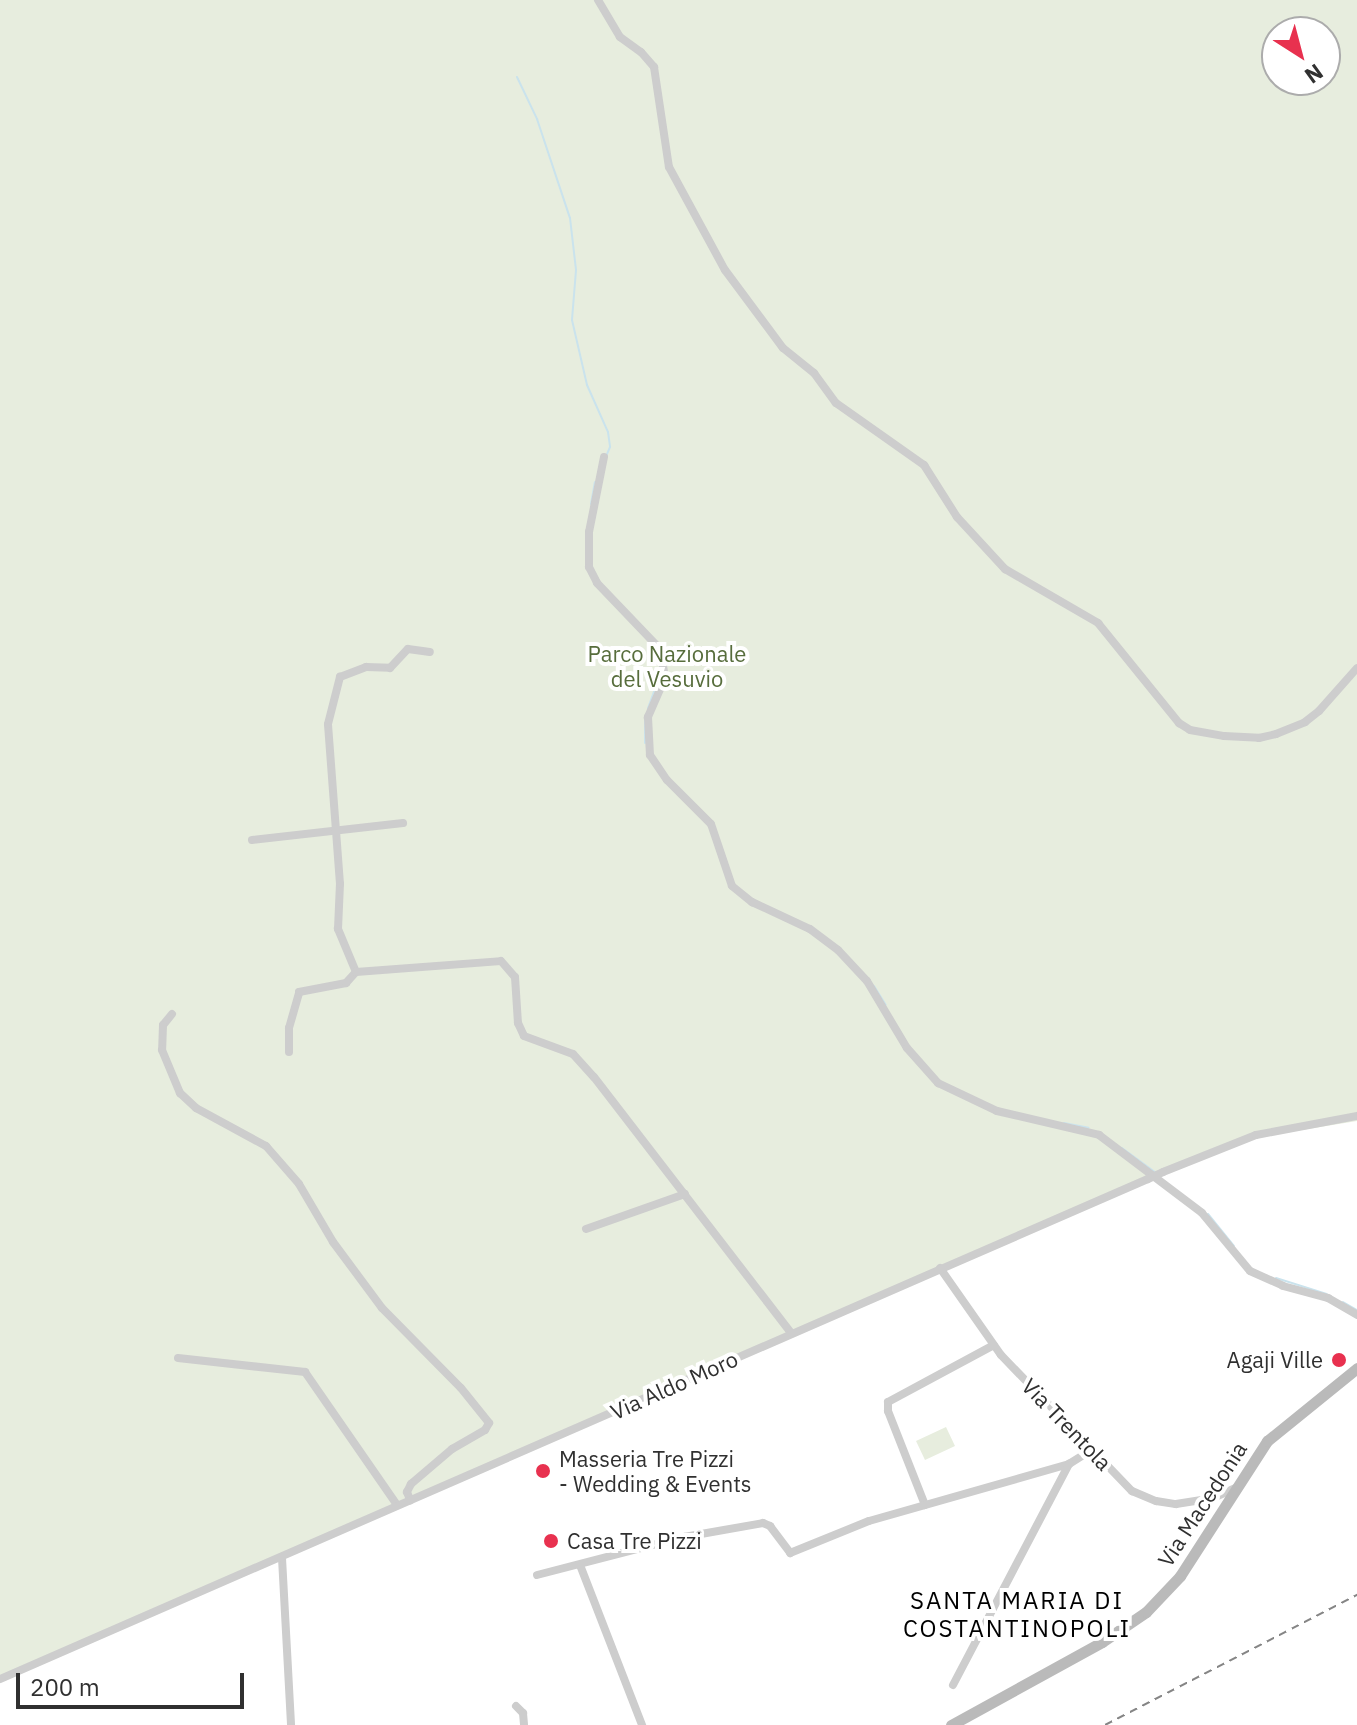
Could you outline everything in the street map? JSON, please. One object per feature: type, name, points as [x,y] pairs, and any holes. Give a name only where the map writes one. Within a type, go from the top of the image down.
[{"type":"main road","name":"Via Macedonia","points":[[951,1725],[1102,1642],[1146,1612],[1180,1576],[1267,1441],[1357,1368]]},
{"type":"street","points":[[598,0],[620,37],[654,67],[669,167],[725,270],[778,342],[814,373],[836,403],[924,465],[957,517],[1005,569],[1098,623],[1179,723],[1190,730],[1232,737],[1276,734],[1305,722],[1319,711],[1357,668]]},
{"type":"street","points":[[604,457],[589,532],[589,567],[597,583],[660,649],[665,678],[648,717],[650,755],[667,780],[711,824],[732,886],[752,902],[810,929],[838,950],[867,981],[907,1048],[938,1083],[997,1111],[1099,1135],[1202,1213],[1250,1271],[1283,1286],[1328,1298],[1357,1315]]},
{"type":"street","points":[[356,972],[338,929],[340,884],[328,724],[340,677],[366,667],[390,668],[408,649],[430,652]]},
{"type":"street","points":[[252,840],[336,833],[403,823]]},
{"type":"street","points":[[289,1052],[289,1028],[299,992],[346,983],[356,972],[501,961],[515,977],[518,1023],[524,1036],[573,1054],[792,1334]]},
{"type":"street","points":[[172,1014],[163,1025],[162,1050],[180,1093],[196,1108],[266,1146],[299,1184],[326,1231],[382,1308],[461,1388],[489,1423],[485,1430],[452,1449],[411,1484],[407,1492],[410,1500]]},
{"type":"street","name":"Via Aldo Moro","points":[[0,1679],[1163,1172],[1256,1135],[1357,1116]]},
{"type":"street","points":[[586,1229],[685,1194]]},
{"type":"street","name":"Via Trentola","points":[[940,1268],[994,1345],[1132,1491],[1156,1501],[1196,1501],[1236,1488]]},
{"type":"street","points":[[925,1505],[888,1402],[994,1345]]},
{"type":"street","points":[[178,1358],[305,1372],[397,1505]]},
{"type":"street","points":[[537,1575],[684,1537],[763,1523],[770,1526],[790,1553],[869,1521],[1069,1464],[1091,1450]]},
{"type":"street","points":[[953,1685],[1069,1464]]},
{"type":"street","points":[[282,1558],[291,1725]]},
{"type":"street","points":[[580,1565],[642,1725]]},
{"type":"street","points":[[516,1706],[523,1713],[524,1725]]},
{"type":"green space","name":"Parco Nazionale del Vesuvio","points":[[0,0],[1357,0],[1357,1121],[1260,1137],[1191,1163],[0,1682]]},
{"type":"green space","points":[[946,1427],[955,1446],[925,1460],[916,1441]]},
{"type":"waterway","points":[[517,77],[537,119],[570,218],[576,270],[572,320],[587,385],[608,432],[610,447],[607,454]]},
{"type":"waterway","points":[[591,504],[595,482]]},
{"type":"waterway","points":[[648,708],[661,673]]},
{"type":"waterway","points":[[645,718],[645,743]]},
{"type":"waterway","points":[[874,986],[886,1005]]},
{"type":"waterway","points":[[1064,1123],[1089,1128]]},
{"type":"waterway","points":[[1122,1148],[1156,1173]]},
{"type":"waterway","points":[[1208,1214],[1234,1246]]},
{"type":"waterway","points":[[1276,1278],[1327,1294]]},
{"type":"waterway","points":[[1343,1302],[1357,1310]]},
{"type":"railway","points":[[1105,1725],[1357,1595]]},
{"type":"place","name":"Agaji Ville","points":[[1339,1360]]},
{"type":"place","name":"Masseria Tre Pizzi - Wedding & Events","points":[[543,1471]]},
{"type":"place","name":"Casa Tre Pizzi","points":[[551,1541]]},
{"type":"district","name":"SANTA MARIA DI COSTANTINOPOLI","points":[[1017,1615]]}]
